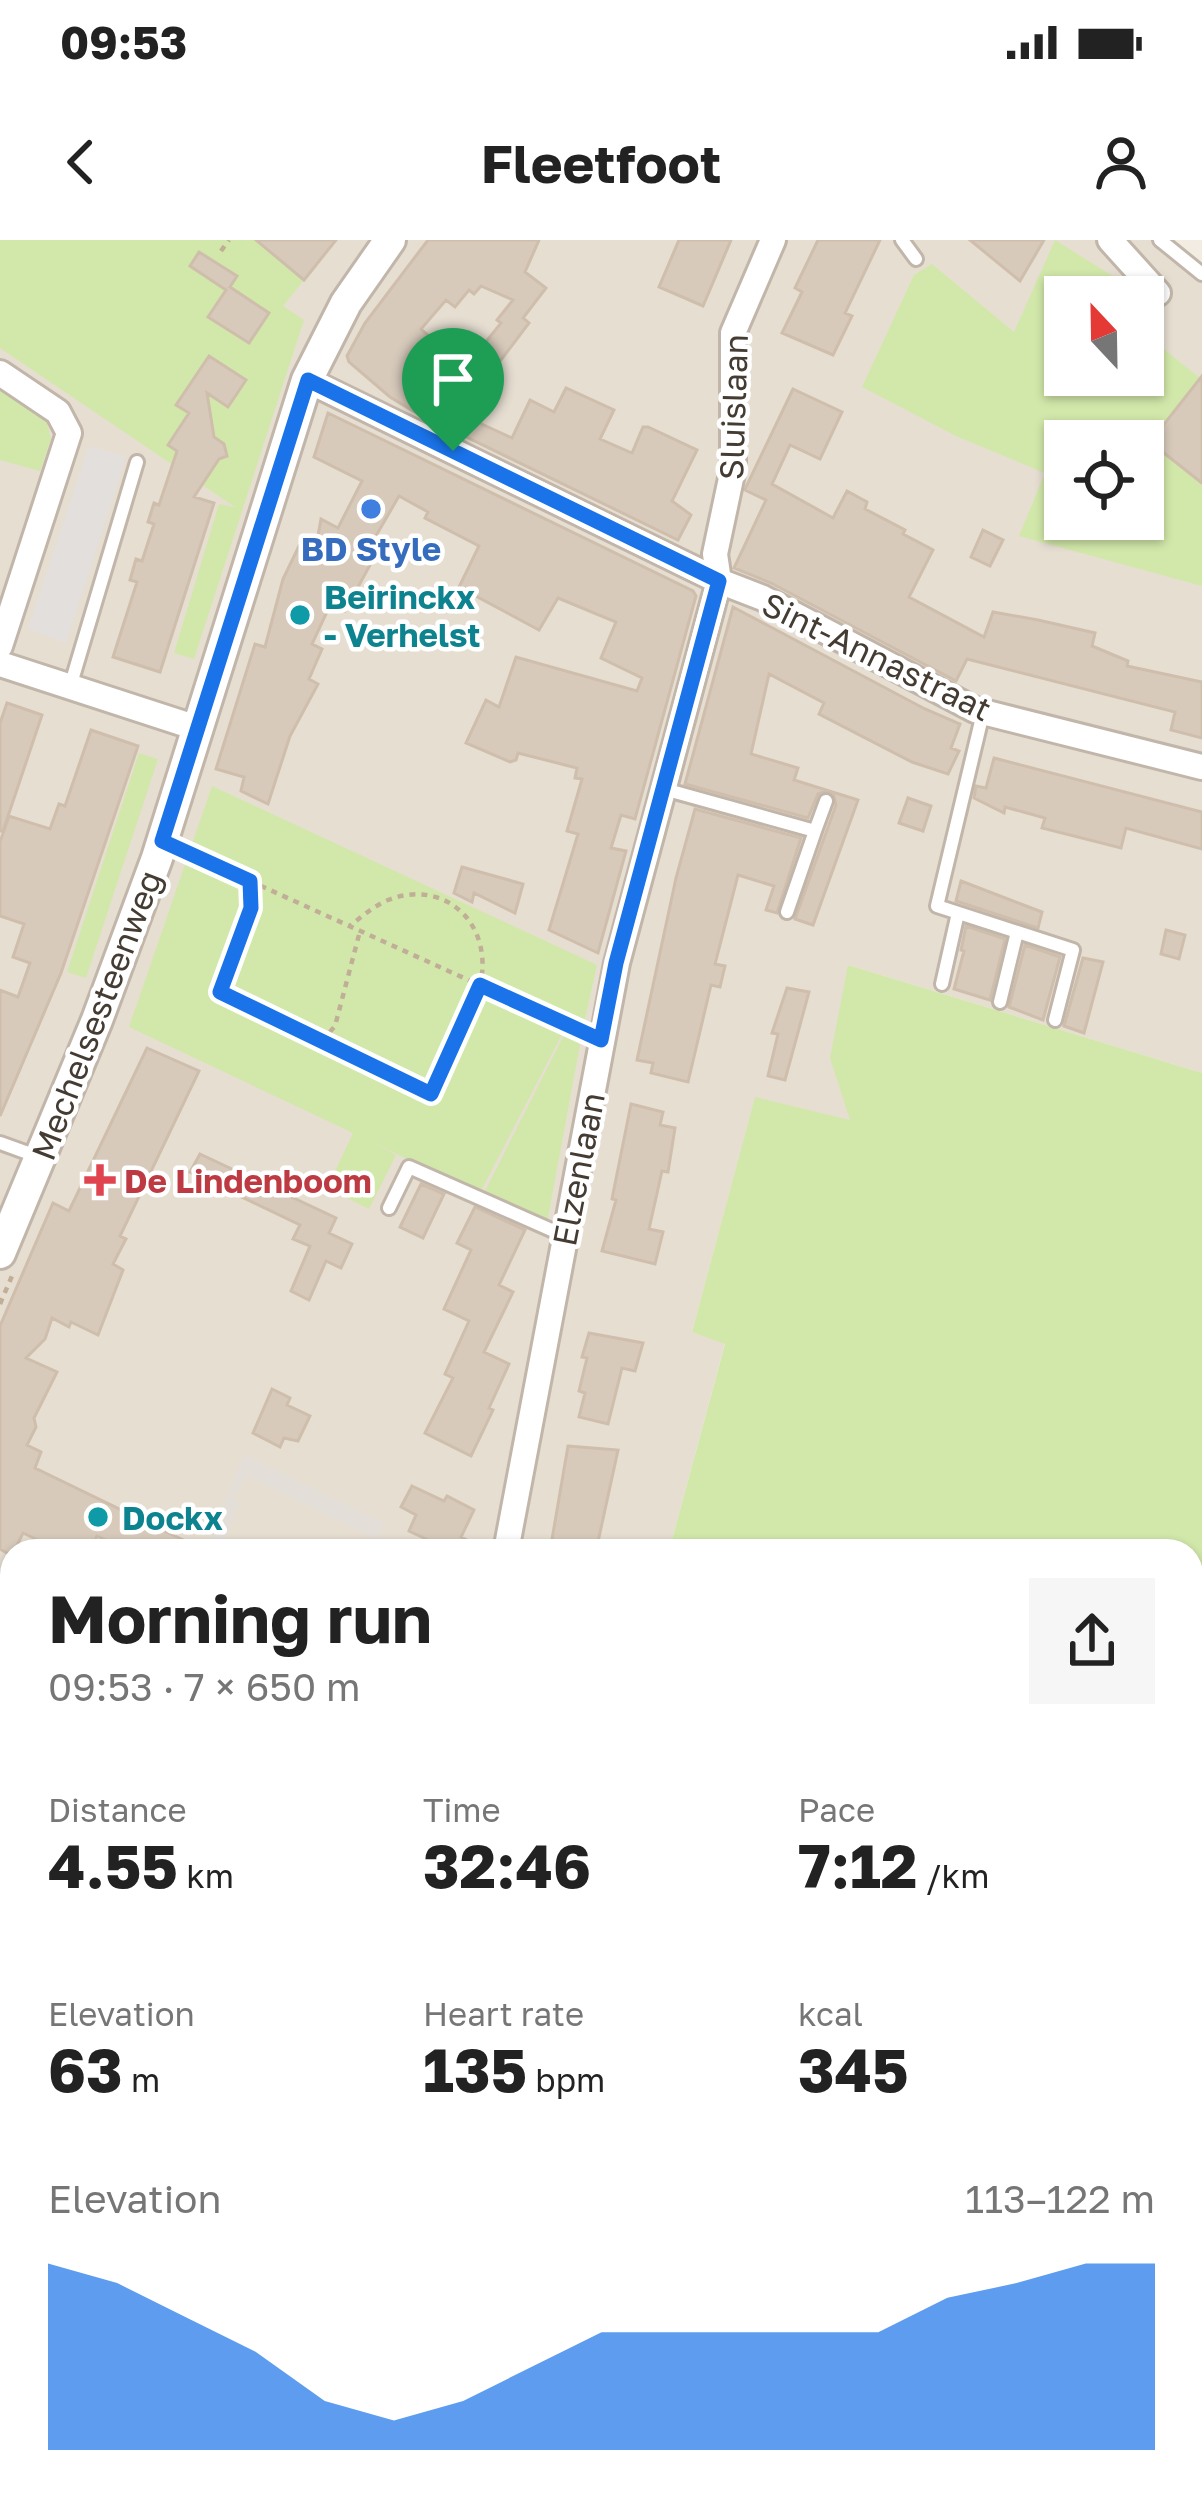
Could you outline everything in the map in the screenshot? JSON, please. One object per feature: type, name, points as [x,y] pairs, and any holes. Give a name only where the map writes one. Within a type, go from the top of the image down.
[{"type":"street","name":"Mechelsesteenweg","points":[[0,1253],[98,1020],[162,841],[308,380],[346,303],[390,240]]},
{"type":"street","name":"Sluislaan","points":[[719,581],[716,554],[733,470],[733,332],[773,240]]},
{"type":"street","points":[[1110,240],[1143,276]]},
{"type":"street","points":[[0,373],[58,412],[69,433],[0,646]]},
{"type":"street","name":"Sint-Annastraat","points":[[308,380],[719,581],[763,598],[983,713],[1202,766]]},
{"type":"street","name":"Elzenlaan","points":[[508,1539],[616,963],[719,581]]},
{"type":"street","points":[[0,664],[197,728]]},
{"type":"lane","points":[[902,240],[916,259]]},
{"type":"lane","points":[[1160,240],[1202,274]]},
{"type":"lane","points":[[70,687],[136,462]]},
{"type":"lane","points":[[983,713],[937,906],[1073,950],[1055,1020]]},
{"type":"lane","points":[[664,789],[815,832]]},
{"type":"lane","points":[[787,912],[826,801]]},
{"type":"lane","points":[[942,984],[958,913]]},
{"type":"lane","points":[[1000,1003],[1017,932]]},
{"type":"lane","points":[[0,1143],[40,1158]]},
{"type":"lane","points":[[389,1208],[410,1166],[566,1236]]},
{"type":"path","points":[[221,251],[229,240]]},
{"type":"path","points":[[162,841],[601,1040]]},
{"type":"path","points":[[250,881],[251,908],[220,992],[431,1094],[480,985],[482,956],[473,925],[465,911],[435,896],[387,901],[350,926]]},
{"type":"path","points":[[322,1041],[335,1026],[360,931]]},
{"type":"shaded area","points":[[0,240],[1161,240],[1202,272],[1202,1073],[848,965],[850,1121],[755,1098],[692,1332],[725,1343],[672,1539],[0,1539]]},
{"type":"shaded area","points":[[89,446],[126,457],[66,643],[28,629]]},
{"type":"shaded area","points":[[244,1454],[384,1523],[375,1539],[247,1476],[233,1499],[240,1502],[225,1539],[210,1538]]},
{"type":"green space","points":[[0,240],[270,240],[265,248],[304,280],[283,306],[304,320],[194,659],[174,653],[219,504],[235,507],[0,348]]},
{"type":"green space","points":[[1055,240],[1113,276],[1044,276],[1044,396],[1164,396],[1164,349],[1200,378],[1164,424],[1164,420],[1044,420],[1044,473],[958,437],[862,387],[914,275],[932,264],[1014,332]]},
{"type":"green space","points":[[0,390],[47,422],[51,439],[40,471],[0,460]]},
{"type":"green space","points":[[1164,452],[1202,483],[1202,586],[1019,536],[1044,475],[1044,540],[1164,540]]},
{"type":"green space","points":[[139,753],[158,759],[86,978],[67,972]]},
{"type":"green space","points":[[212,786],[597,965],[584,1024],[570,1019],[480,1193],[373,1143],[396,1155],[369,1209],[327,1188],[353,1133],[129,1027]]},
{"type":"green space","points":[[848,965],[1202,1073],[1202,1539],[672,1539],[725,1344],[692,1332],[755,1097],[850,1120],[830,1058]]},
{"type":"green space","points":[[565,1033],[581,1039],[547,1223],[483,1195]]},
{"type":"building","points":[[256,240],[336,240],[304,280]]},
{"type":"building","points":[[428,240],[539,240],[525,272],[546,288],[523,318],[529,323],[460,414],[512,438],[530,400],[554,412],[566,388],[614,410],[600,439],[632,453],[643,427],[648,427],[697,450],[672,501],[691,515],[678,540],[390,397],[349,362],[347,356],[365,323]],"holes":[[[481,286],[513,300],[465,368],[421,329],[446,300],[455,307],[469,290],[474,294]]]},
{"type":"building","points":[[679,240],[731,240],[703,306],[659,287]]},
{"type":"building","points":[[818,240],[880,240],[845,313],[852,316],[833,355],[782,333],[802,292],[795,288]]},
{"type":"building","points":[[970,240],[1044,240],[1020,281]]},
{"type":"building","points":[[199,252],[237,276],[230,287],[269,313],[249,343],[208,317],[226,290],[190,266]]},
{"type":"building","points":[[209,356],[246,380],[228,407],[207,393],[214,437],[224,444],[227,456],[219,459],[194,497],[214,503],[160,672],[113,657],[137,582],[130,580],[136,559],[142,561],[154,524],[148,522],[154,503],[159,505],[177,451],[168,445],[189,413],[176,405]]},
{"type":"building","points":[[1202,376],[1202,483],[1164,453],[1164,424]]},
{"type":"building","points":[[793,389],[842,412],[820,459],[790,445],[772,484],[833,518],[847,491],[867,502],[865,509],[933,550],[909,597],[984,637],[993,612],[1038,620],[1095,633],[1092,646],[1128,661],[1127,666],[1202,682],[1202,738],[1171,730],[1175,712],[967,659],[956,681],[734,568],[766,500],[745,490]]},
{"type":"building","points":[[328,413],[696,596],[635,819],[621,815],[611,848],[626,851],[598,953],[549,930],[578,834],[567,831],[582,779],[575,778],[577,768],[518,753],[510,762],[466,743],[486,700],[499,707],[516,657],[637,691],[642,678],[601,658],[616,622],[558,598],[539,630],[459,587],[479,546],[425,518],[428,512],[399,496],[362,560],[370,565],[345,611],[331,603],[312,644],[322,649],[309,679],[318,684],[290,736],[268,804],[241,791],[244,777],[216,769],[255,644],[265,647],[283,579],[299,546],[315,552],[321,519],[338,528],[362,481],[314,457]]},
{"type":"building","points":[[983,530],[1003,540],[990,566],[971,557]]},
{"type":"building","points":[[733,607],[960,724],[951,748],[959,751],[948,774],[912,762],[819,714],[824,703],[769,674],[751,754],[798,768],[794,780],[858,800],[813,925],[795,919],[836,805],[833,793],[818,794],[808,818],[685,784]]},
{"type":"building","points":[[7,703],[42,715],[0,831],[0,723]]},
{"type":"building","points":[[91,730],[138,746],[61,973],[0,1116],[0,990],[18,997],[30,963],[13,957],[24,924],[0,916],[0,842],[9,816],[50,829],[59,804],[65,806]]},
{"type":"building","points":[[994,758],[1202,812],[1202,849],[1126,828],[1121,848],[1042,828],[1045,818],[1005,807],[1004,813],[974,798],[976,786],[986,788]]},
{"type":"building","points":[[908,798],[931,806],[923,831],[899,823]]},
{"type":"building","points":[[695,809],[801,838],[777,913],[766,910],[774,886],[738,875],[715,964],[725,966],[720,987],[711,985],[688,1082],[651,1073],[653,1063],[637,1060]]},
{"type":"building","points":[[462,867],[523,884],[515,913],[474,893],[472,902],[454,893]]},
{"type":"building","points":[[961,881],[1042,912],[1038,928],[956,901]]},
{"type":"building","points":[[966,926],[1005,939],[990,1000],[954,989]]},
{"type":"building","points":[[1166,930],[1185,935],[1179,959],[1161,954]]},
{"type":"building","points":[[1025,945],[1060,957],[1043,1020],[1009,1007]]},
{"type":"building","points":[[1083,958],[1103,962],[1084,1033],[1064,1026]]},
{"type":"building","points":[[787,988],[809,992],[785,1080],[768,1076],[778,1034],[772,1033]]},
{"type":"building","points":[[147,1048],[199,1071],[120,1236],[126,1239],[113,1264],[123,1270],[98,1335],[52,1318],[45,1339],[26,1358],[57,1372],[34,1418],[36,1427],[27,1445],[41,1452],[35,1468],[181,1539],[36,1539],[23,1533],[20,1539],[0,1539],[0,1326],[53,1203],[69,1211]]},
{"type":"building","points":[[631,1104],[663,1112],[660,1125],[675,1128],[668,1172],[662,1171],[649,1229],[663,1232],[655,1264],[602,1251],[616,1200],[612,1199]]},
{"type":"building","points":[[200,1154],[336,1218],[329,1233],[352,1244],[341,1268],[326,1261],[309,1300],[291,1291],[310,1246],[293,1239],[300,1225],[190,1172]]},
{"type":"building","points":[[421,1184],[444,1194],[423,1238],[400,1227]]},
{"type":"building","points":[[475,1207],[525,1230],[499,1285],[513,1292],[484,1352],[509,1364],[471,1456],[425,1433],[453,1378],[445,1374],[469,1321],[444,1309],[471,1250],[457,1243]]},
{"type":"building","points":[[589,1333],[643,1343],[635,1371],[622,1368],[608,1424],[579,1417],[587,1358],[582,1357]]},
{"type":"building","points":[[272,1389],[290,1398],[287,1405],[310,1416],[298,1441],[284,1438],[280,1447],[253,1433]]},
{"type":"building","points":[[568,1446],[618,1450],[599,1539],[552,1539]]},
{"type":"building","points":[[412,1486],[474,1510],[461,1537],[465,1539],[426,1539],[409,1531],[416,1515],[401,1507]]},
{"type":"place","name":"BD Style","points":[[371,509]]},
{"type":"place","name":"Beirinckx - Verhelst","points":[[300,615]]},
{"type":"place","name":"De Lindenboom","points":[[100,1180]]},
{"type":"place","name":"Dockx","points":[[98,1517]]},
{"type":"route","points":[[308,380],[453,451],[719,581],[616,963],[601,1040],[480,985],[431,1094],[220,992],[251,908],[250,881],[162,841],[308,380]]}]
